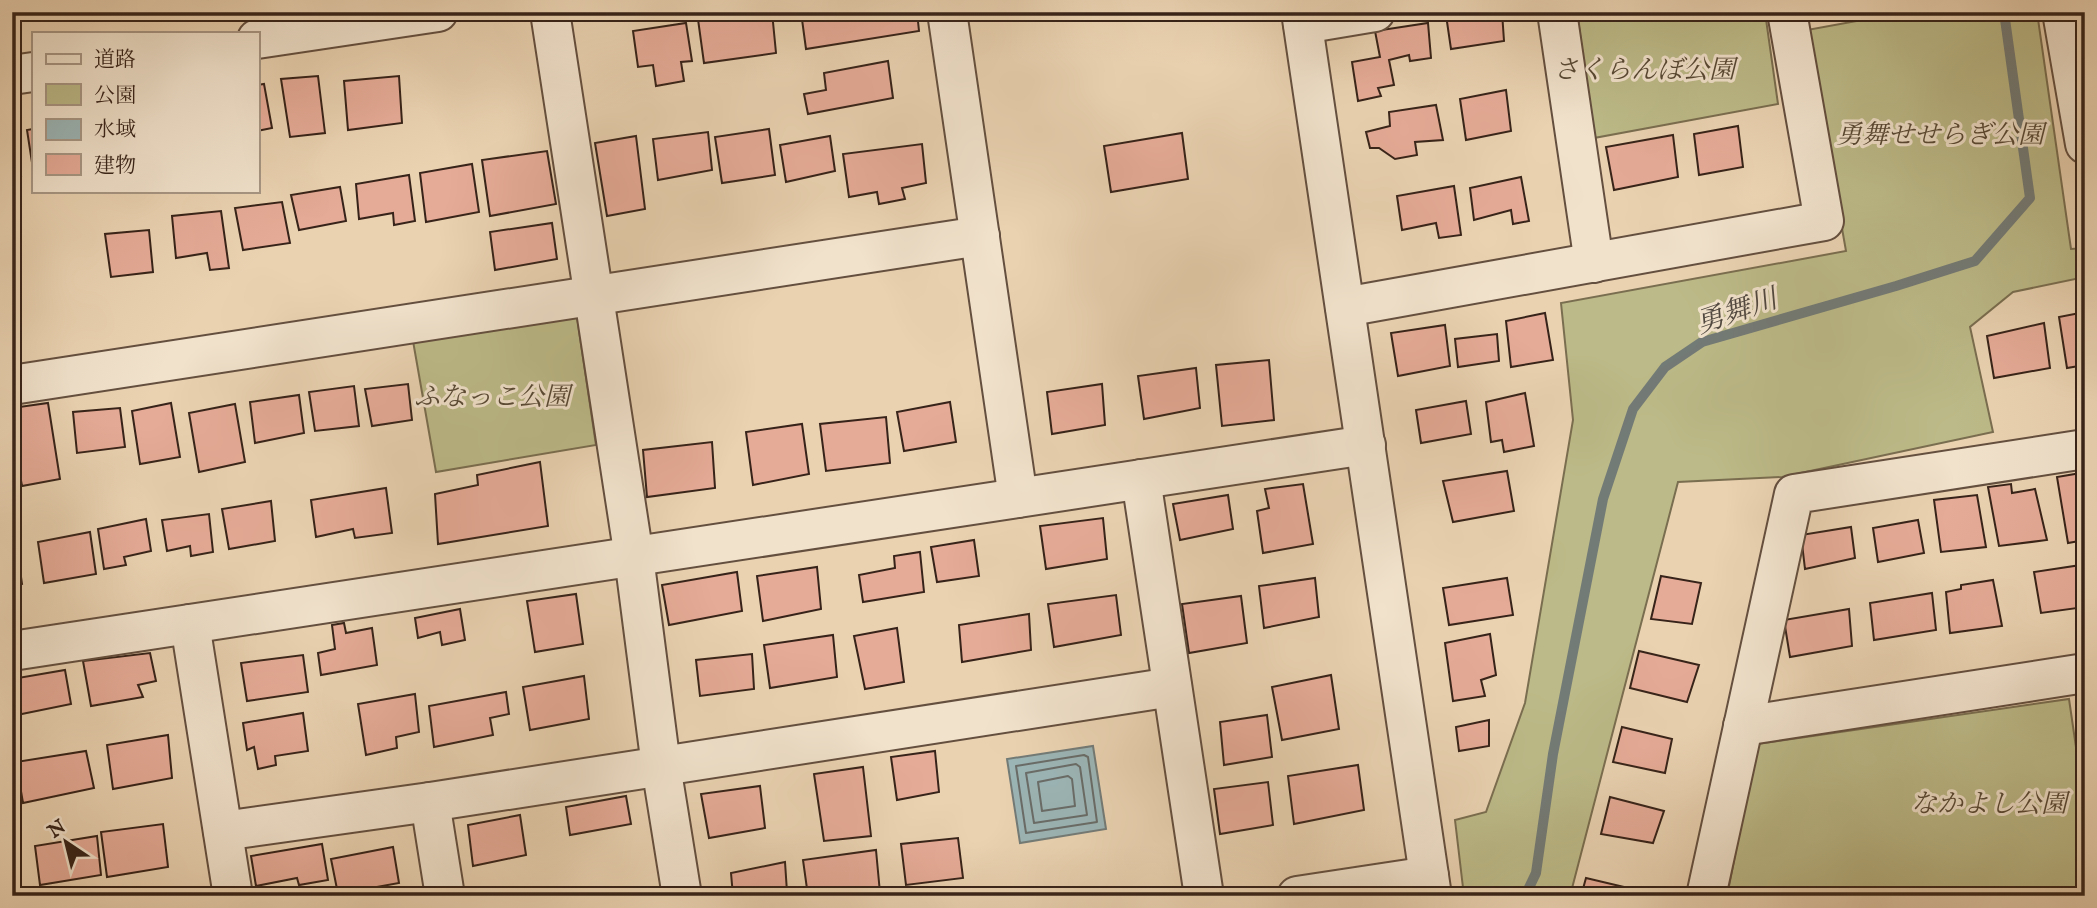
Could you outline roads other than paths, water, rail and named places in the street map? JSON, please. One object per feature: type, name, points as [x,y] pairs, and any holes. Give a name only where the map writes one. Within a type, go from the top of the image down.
[{"type":"street","points":[[259,39],[438,12]]},
{"type":"street","points":[[550,12],[634,556],[661,766],[682,896]]},
{"type":"street","points":[[947,12],[1018,498]]},
{"type":"street","points":[[1297,896],[1431,886],[1302,18],[1376,12]]},
{"type":"street","points":[[1557,12],[1594,262]]},
{"type":"street","points":[[1345,307],[1824,221],[1787,12]]},
{"type":"street","points":[[2062,12],[2085,144]]},
{"type":"street","points":[[12,75],[32,72]]},
{"type":"street","points":[[12,384],[979,236]]},
{"type":"street","points":[[12,651],[1366,445]]},
{"type":"street","points":[[1706,896],[1794,494],[2085,449]]},
{"type":"street","points":[[1141,480],[1204,896]]},
{"type":"street","points":[[190,624],[233,896]]},
{"type":"street","points":[[1743,726],[2085,673]]},
{"type":"street","points":[[223,831],[430,802],[1172,687]]},
{"type":"street","points":[[430,802],[445,896]]},
{"type":"water","points":[[1093,746],[1106,829],[1020,843],[1007,759]]},
{"type":"waterway","name":"勇舞川","points":[[1525,896],[1536,873],[1553,754],[1603,499],[1633,409],[1665,367],[1702,342],[1975,261],[2030,198],[2004,12]]},
{"type":"park label","name":"さくらんぼ公園","points":[[1644,69]]},
{"type":"park label","name":"勇舞せせらぎ公園","points":[[1940,134]]},
{"type":"park label","name":"ふなっこ公園","points":[[492,396]]},
{"type":"park label","name":"なかよし公園","points":[[1989,803]]}]
